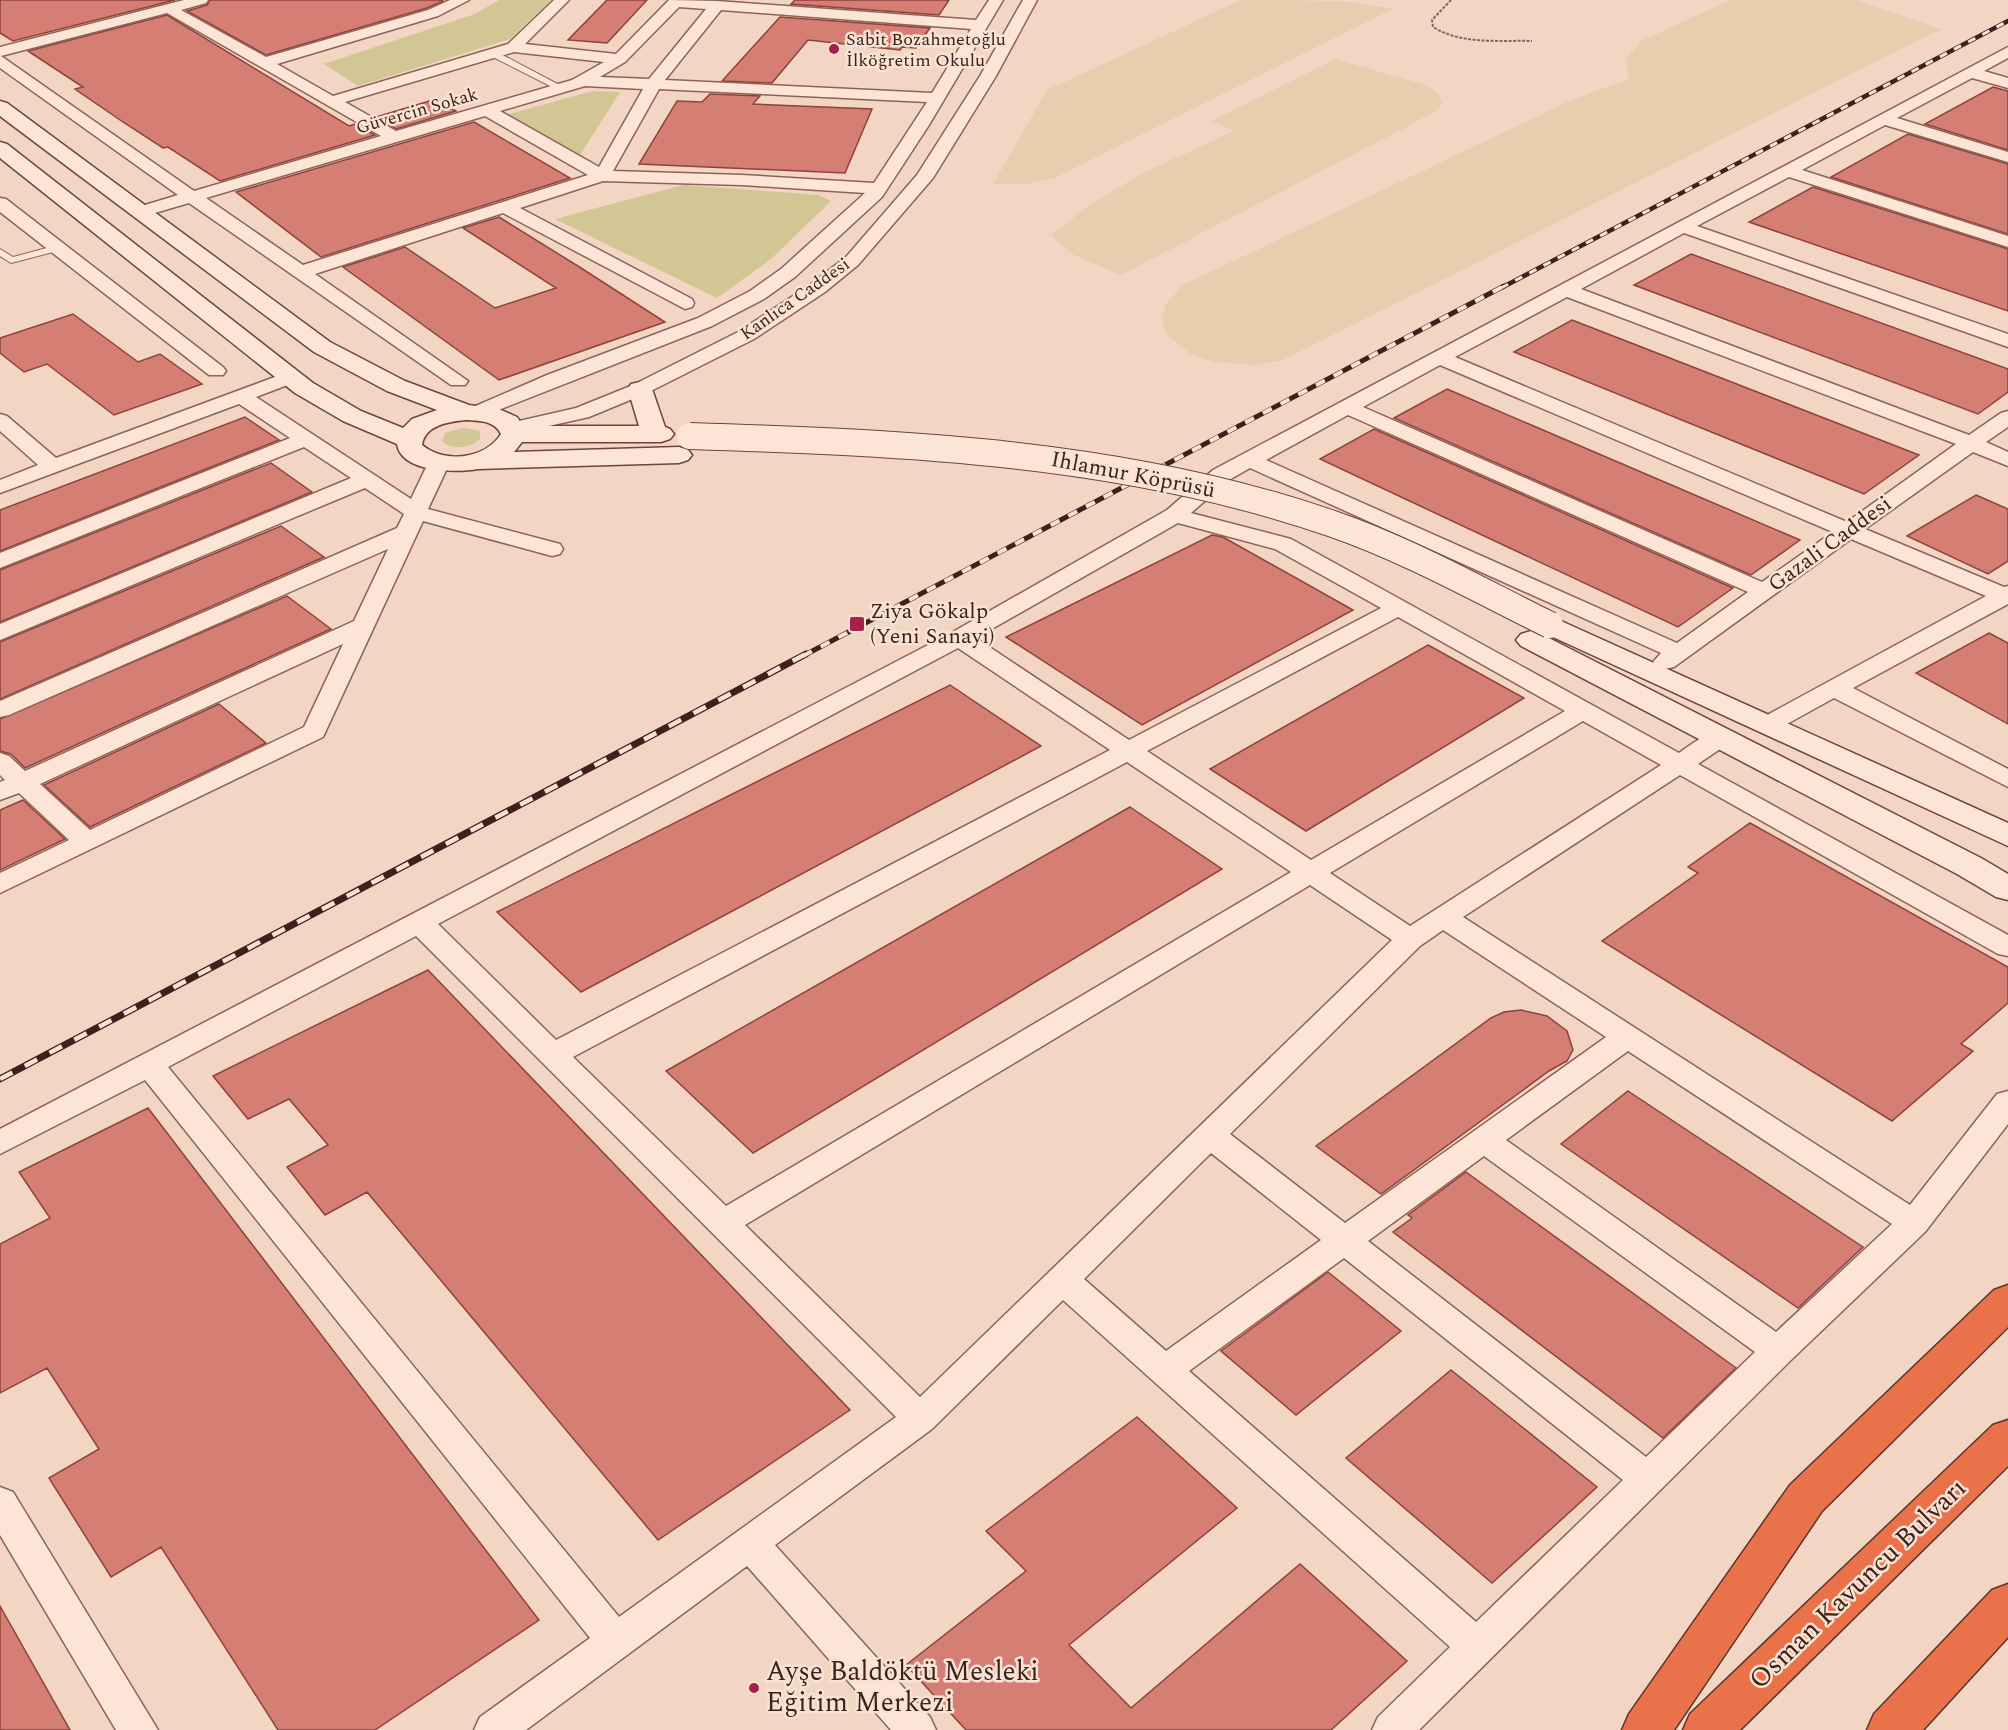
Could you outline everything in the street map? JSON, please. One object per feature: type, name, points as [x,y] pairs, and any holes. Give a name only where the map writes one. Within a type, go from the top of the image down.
[{"type":"highway","points":[[1646,1730],[1806,1498],[2008,1301]]},
{"type":"highway","name":"Osman Kavuncu Bulvarı","points":[[1707,1730],[2008,1438]]},
{"type":"highway","points":[[1891,1730],[2008,1605]]},
{"type":"street","points":[[0,52],[171,5],[201,0]]},
{"type":"street","points":[[264,63],[433,13],[462,0]]},
{"type":"street","points":[[513,47],[562,0]]},
{"type":"street","name":"Kanlıca Caddesi","points":[[472,412],[677,334],[745,302],[788,273],[879,189],[996,0]]},
{"type":"street","name":"Kanlıca Caddesi","points":[[513,431],[582,413],[640,389],[747,335],[832,277],[868,244],[912,194],[941,153],[1030,0]]},
{"type":"street","points":[[676,1],[981,25]]},
{"type":"street","name":"Güvercin Sokak","points":[[141,212],[584,81],[620,60],[676,1]]},
{"type":"street","points":[[171,5],[264,63],[396,138]]},
{"type":"street","points":[[602,176],[654,84],[717,5]]},
{"type":"street","points":[[332,101],[513,47],[620,60]]},
{"type":"street","points":[[0,1143],[959,638],[1175,515],[1221,475],[2008,52]]},
{"type":"street","points":[[0,61],[458,381]]},
{"type":"street","points":[[1970,72],[2008,83]]},
{"type":"street","points":[[584,81],[937,98]]},
{"type":"street","points":[[0,107],[322,347],[396,386],[472,412],[501,417],[513,431],[654,434],[684,446]]},
{"type":"street","points":[[488,111],[602,176]]},
{"type":"street","points":[[1883,119],[2008,157]]},
{"type":"street","points":[[0,148],[291,378],[352,416],[409,440],[414,453],[439,462],[471,462],[684,446]]},
{"type":"street","points":[[1788,171],[2008,242]]},
{"type":"street","points":[[301,273],[602,176],[742,180],[879,189]]},
{"type":"street","points":[[506,207],[685,303]]},
{"type":"street","points":[[3,210],[58,248],[216,371]]},
{"type":"street","points":[[1683,227],[2008,341]]},
{"type":"street","points":[[1567,290],[1971,443],[2008,460]]},
{"type":"street","points":[[1439,358],[2007,595]]},
{"type":"street","points":[[0,487],[291,378]]},
{"type":"street","points":[[640,389],[654,434]]},
{"type":"street","points":[[241,396],[367,479],[411,522],[552,549]]},
{"type":"street","points":[[1347,407],[1764,591]]},
{"type":"street","points":[[409,440],[418,427],[428,421],[472,412]]},
{"type":"street","name":"Gazali Caddesi","points":[[1651,672],[2008,417]]},
{"type":"street","points":[[0,420],[53,467]]},
{"type":"street","points":[[471,462],[505,447],[513,431]]},
{"type":"street","points":[[0,561],[305,439]]},
{"type":"street","name":"Ihlamur Köprüsü","points":[[684,446],[981,465],[1073,475],[1185,496],[1265,517],[1329,540],[1540,632]]},
{"type":"street","points":[[1249,460],[1678,652]]},
{"type":"street","points":[[0,884],[314,732],[439,462]]},
{"type":"street","points":[[0,633],[367,479]]},
{"type":"street","points":[[1175,515],[1283,544],[2008,947]]},
{"type":"street","points":[[0,710],[411,522]]},
{"type":"street","points":[[1767,725],[2007,595]]},
{"type":"street","points":[[553,1055],[1398,608]]},
{"type":"street","points":[[11,787],[364,626]]},
{"type":"street","points":[[1540,632],[1651,672],[2008,836]]},
{"type":"street","points":[[1540,632],[1720,738],[1969,866],[2008,889]]},
{"type":"street","points":[[959,638],[1410,939]]},
{"type":"street","points":[[1834,688],[2008,779]]},
{"type":"street","points":[[723,1223],[1582,711]]},
{"type":"street","points":[[494,1730],[920,1419],[1410,939],[1720,738]]},
{"type":"street","points":[[0,761],[11,787],[87,842]]},
{"type":"street","points":[[1443,917],[1914,1223]]},
{"type":"street","points":[[419,922],[920,1419]]},
{"type":"street","points":[[1165,1370],[1627,1037]]},
{"type":"street","points":[[149,1065],[616,1641]]},
{"type":"street","points":[[1392,1730],[1778,1351],[1914,1223],[2008,1102]]},
{"type":"street","points":[[1210,1135],[1648,1479]]},
{"type":"street","points":[[1484,1140],[1778,1351]]},
{"type":"street","points":[[1062,1279],[1477,1647]]},
{"type":"street","points":[[0,1503],[138,1730]]},
{"type":"street","points":[[750,1543],[916,1730]]},
{"type":"lane","points":[[492,53],[563,88]]},
{"type":"lane","points":[[0,252],[11,260],[58,248]]},
{"type":"path","points":[[1451,0],[1432,20],[1433,27],[1441,32],[1462,38],[1532,41]]},
{"type":"shaded area","points":[[499,0],[551,0],[510,39],[358,86],[324,64],[475,14]]},
{"type":"shaded area","points":[[1241,0],[1343,1],[1393,9],[1055,178],[1027,184],[993,184],[1047,90]]},
{"type":"shaded area","points":[[1730,0],[1855,0],[1941,29],[1283,360],[1258,365],[1214,362],[1190,354],[1166,334],[1162,319],[1166,304],[1183,285],[1574,99],[1629,79],[1626,59],[1641,41]]},
{"type":"shaded area","points":[[1335,59],[1423,84],[1437,92],[1442,101],[1441,105],[1433,113],[1121,275],[1072,254],[1051,235],[1091,204],[1141,174],[1234,131],[1212,121]]},
{"type":"shaded area","points":[[593,91],[620,92],[580,155],[509,114]]},
{"type":"shaded area","points":[[683,185],[819,195],[831,201],[771,259],[717,298],[555,219]]},
{"type":"shaded area","points":[[463,428],[480,431],[480,439],[471,445],[461,447],[451,446],[442,441],[445,433]]},
{"type":"building","points":[[0,0],[175,0],[13,41],[0,33]]},
{"type":"building","points":[[210,0],[443,1],[427,8],[266,55],[187,11],[207,5]]},
{"type":"building","points":[[607,0],[647,0],[607,43],[568,40]]},
{"type":"building","points":[[795,0],[949,0],[939,15],[791,4]]},
{"type":"building","points":[[167,15],[349,126],[355,124],[375,135],[220,181],[168,147],[163,148],[123,122],[75,89],[83,87],[28,51]]},
{"type":"building","points":[[780,17],[930,28],[916,48],[902,47],[900,50],[808,40],[772,83],[722,81]]},
{"type":"building","points":[[1993,87],[2008,91],[2008,150],[1925,124]]},
{"type":"building","points":[[710,94],[760,96],[753,104],[872,109],[845,173],[639,164],[677,101],[702,102]]},
{"type":"building","points":[[436,99],[456,111],[396,129],[376,117]]},
{"type":"building","points":[[474,122],[570,178],[321,257],[236,192]]},
{"type":"building","points":[[1908,134],[2008,164],[2008,234],[1831,177]]},
{"type":"building","points":[[1813,187],[2008,249],[2008,311],[1749,222]]},
{"type":"building","points":[[499,217],[665,322],[499,380],[343,267],[405,247],[495,308],[556,288],[463,228]]},
{"type":"building","points":[[1691,254],[2008,369],[2008,392],[1978,414],[1634,285]]},
{"type":"building","points":[[73,314],[138,362],[160,354],[202,384],[114,415],[47,364],[24,372],[0,353],[0,338]]},
{"type":"building","points":[[1572,320],[1919,455],[1864,494],[1514,352]]},
{"type":"building","points":[[1447,389],[1800,540],[1751,575],[1394,418]]},
{"type":"building","points":[[245,417],[279,440],[0,551],[0,510]]},
{"type":"building","points":[[1374,429],[1733,588],[1678,627],[1320,459]]},
{"type":"building","points":[[271,463],[312,492],[0,622],[0,570]]},
{"type":"building","points":[[1976,495],[2008,509],[2008,561],[1988,574],[1907,536]]},
{"type":"building","points":[[281,526],[324,557],[0,699],[0,642]]},
{"type":"building","points":[[1212,535],[1223,537],[1353,610],[1142,725],[1006,637]]},
{"type":"building","points":[[287,596],[331,629],[25,768],[11,754],[0,751],[0,719]]},
{"type":"building","points":[[1989,633],[2008,643],[2008,724],[1916,673]]},
{"type":"building","points":[[1428,645],[1524,698],[1306,831],[1210,769]]},
{"type":"building","points":[[950,685],[1041,746],[581,992],[497,912]]},
{"type":"building","points":[[219,704],[266,743],[90,827],[44,785]]},
{"type":"building","points":[[23,800],[65,839],[0,870],[0,810]]},
{"type":"building","points":[[1130,807],[1222,869],[753,1153],[666,1071]]},
{"type":"building","points":[[1750,823],[2008,967],[2008,1003],[1961,1044],[1973,1051],[1892,1121],[1602,941],[1698,873],[1688,867]]},
{"type":"building","points":[[428,970],[850,1410],[658,1540],[367,1192],[325,1215],[287,1167],[328,1145],[289,1099],[248,1119],[213,1076]]},
{"type":"building","points":[[1521,1010],[1547,1016],[1567,1031],[1573,1050],[1567,1061],[1549,1071],[1381,1194],[1316,1146],[1491,1018],[1504,1012]]},
{"type":"building","points":[[1628,1091],[1863,1247],[1798,1308],[1561,1144]]},
{"type":"building","points":[[148,1108],[539,1620],[375,1730],[278,1730],[161,1547],[111,1577],[49,1478],[99,1449],[47,1368],[0,1393],[0,1244],[50,1218],[19,1172]]},
{"type":"building","points":[[1466,1172],[1736,1368],[1663,1438],[1393,1232],[1412,1218],[1408,1215]]},
{"type":"building","points":[[1328,1272],[1401,1331],[1296,1415],[1221,1351]]},
{"type":"building","points":[[1451,1370],[1597,1487],[1492,1583],[1346,1458]]},
{"type":"building","points":[[1137,1417],[1237,1508],[1069,1645],[1131,1708],[1300,1564],[1407,1661],[1331,1730],[966,1730],[906,1665],[1026,1571],[986,1531]]},
{"type":"building","points":[[0,1606],[70,1730],[0,1730]]},
{"type":"railway","points":[[1501,288],[2008,21]]},
{"type":"railway","points":[[803,656],[1504,286]]},
{"type":"railway","points":[[0,1079],[806,654]]},
{"type":"place","name":"Sabit Bozahmetoğlu İlköğretim Okulu","points":[[834,49]]},
{"type":"place","name":"Ziya Gökalp (Yeni Sanayi)","points":[[857,624]]},
{"type":"place","name":"Ayşe Baldöktü Mesleki Eğitim Merkezi","points":[[754,1688]]}]
